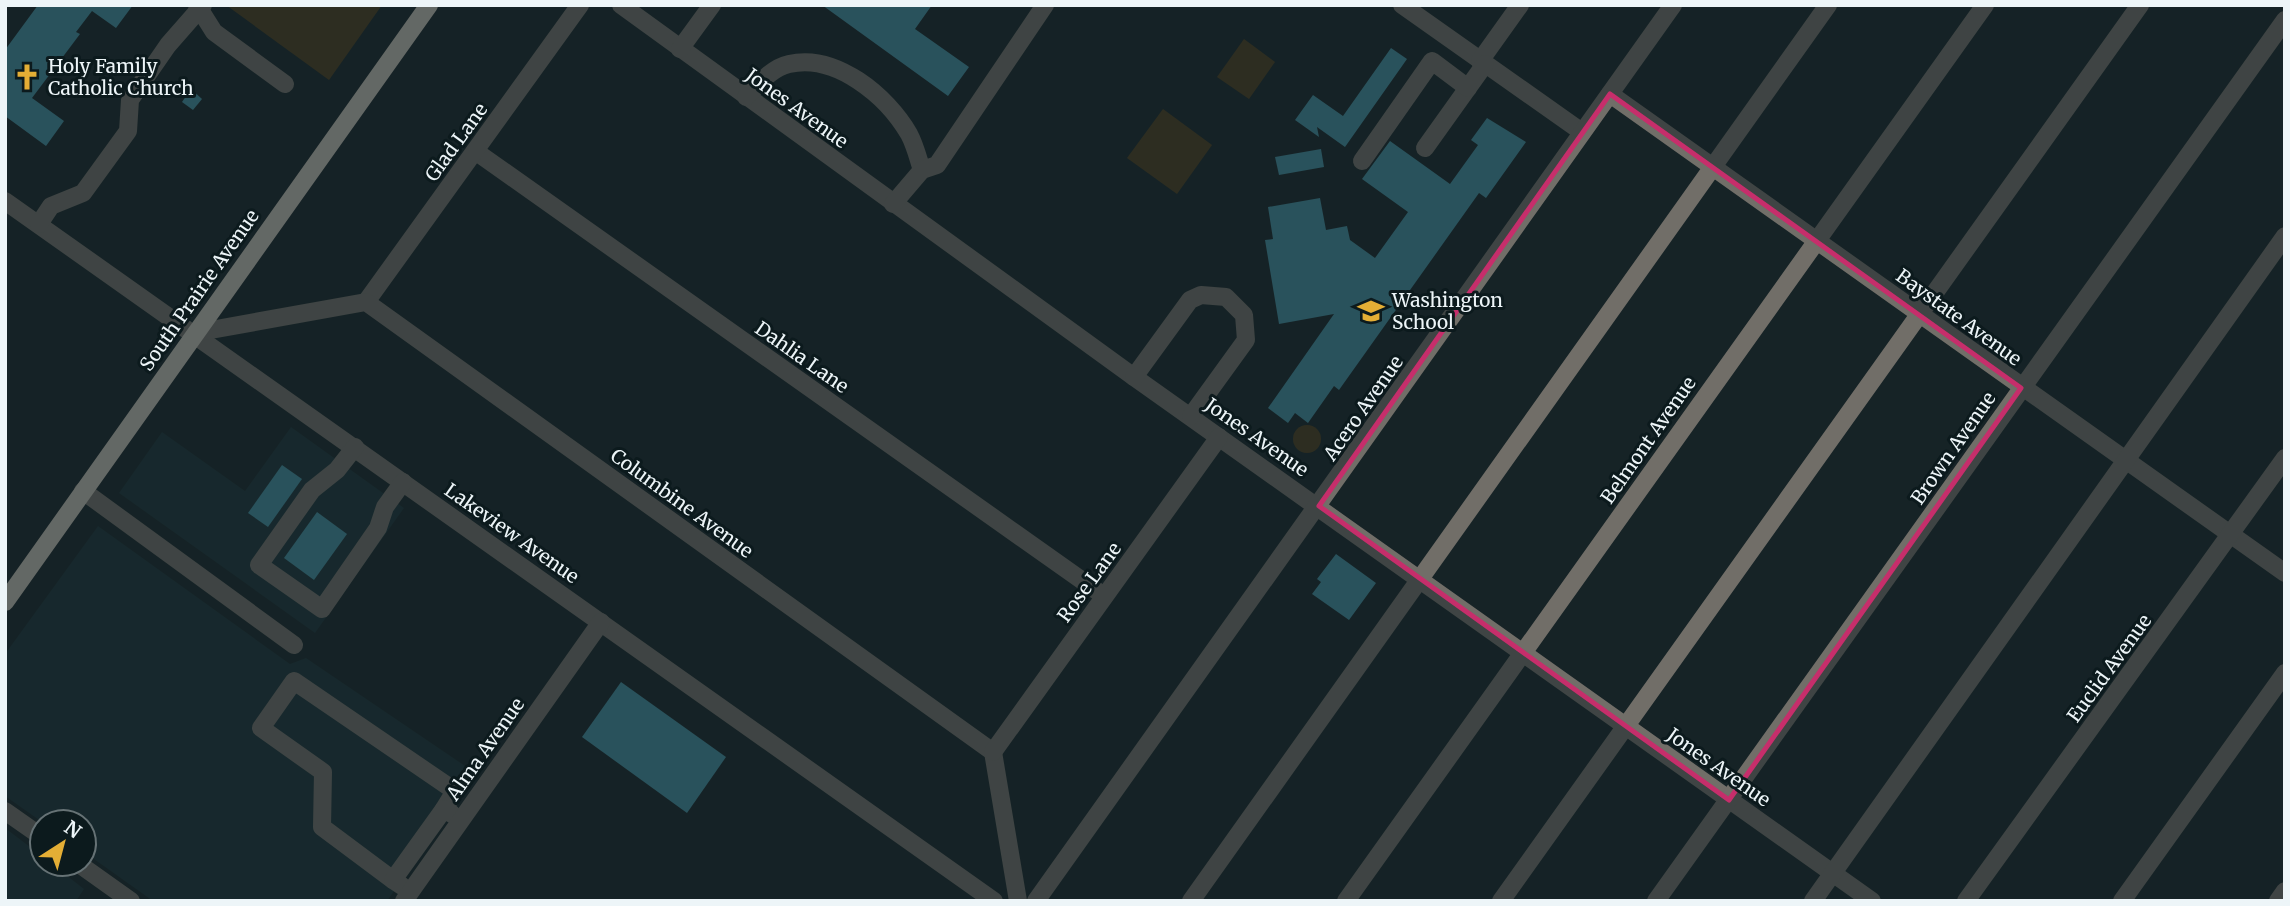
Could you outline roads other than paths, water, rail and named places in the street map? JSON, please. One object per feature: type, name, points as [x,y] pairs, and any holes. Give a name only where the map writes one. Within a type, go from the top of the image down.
[{"type":"main road","name":"South Prairie Avenue","points":[[5,602],[429,5]]},
{"type":"street","name":"Glad Lane","points":[[366,302],[580,5]]},
{"type":"street","name":"Jones Avenue","points":[[621,5],[1134,377],[1872,901]]},
{"type":"street","points":[[680,49],[712,5]]},
{"type":"street","points":[[893,204],[922,170],[937,165],[1045,5]]},
{"type":"street","points":[[1402,5],[1582,132]]},
{"type":"street","points":[[1425,148],[1468,88],[1521,5]]},
{"type":"street","name":"Acero Avenue","points":[[1036,901],[1673,5]]},
{"type":"street","points":[[1191,901],[1418,578],[1828,5]]},
{"type":"street","name":"Belmont Avenue","points":[[1346,901],[1986,5]]},
{"type":"street","points":[[1502,901],[1624,726],[2140,5]]},
{"type":"street","points":[[39,224],[51,206],[83,193],[128,131],[130,100],[168,45],[201,6],[214,32],[285,84]]},
{"type":"street","name":"Brown Avenue","points":[[1656,901],[2285,20]]},
{"type":"street","points":[[1362,161],[1432,61],[1468,88]]},
{"type":"street","points":[[746,97],[774,70],[789,64],[818,63],[843,71],[892,108],[910,136],[922,170]]},
{"type":"street","name":"Baystate Avenue","points":[[1610,94],[2285,573]]},
{"type":"street","name":"Dahlia Lane","points":[[475,151],[1104,596]]},
{"type":"street","name":"Lakeview Avenue","points":[[5,201],[994,901]]},
{"type":"street","points":[[1813,901],[2285,236]]},
{"type":"street","points":[[1134,377],[1190,300],[1202,295],[1226,297],[1244,315],[1245,340],[1191,416]]},
{"type":"street","points":[[194,333],[366,302]]},
{"type":"street","name":"Columbine Avenue","points":[[366,302],[993,752]]},
{"type":"street","name":"Rose Lane","points":[[993,752],[1219,437]]},
{"type":"street","points":[[355,447],[337,470],[312,490],[259,565],[322,609],[378,528],[386,507],[404,482]]},
{"type":"street","name":"Euclid Avenue","points":[[1966,901],[2285,458]]},
{"type":"street","points":[[83,491],[294,645]]},
{"type":"street","name":"Alma Avenue","points":[[407,896],[601,622]]},
{"type":"street","points":[[2122,901],[2285,673]]},
{"type":"street","points":[[393,880],[454,791],[294,681],[261,728],[323,772],[322,827],[393,880],[407,896]]},
{"type":"street","points":[[993,752],[1018,901]]},
{"type":"street","points":[[444,808],[461,819]]},
{"type":"street","points":[[5,811],[28,827]]},
{"type":"street","points":[[98,878],[131,901]]},
{"type":"street","points":[[2278,901],[2285,891]]},
{"type":"place","name":"Holy Family Catholic Church","points":[[27,77]]},
{"type":"place","name":"Washington School","points":[[1371,311]]}]
